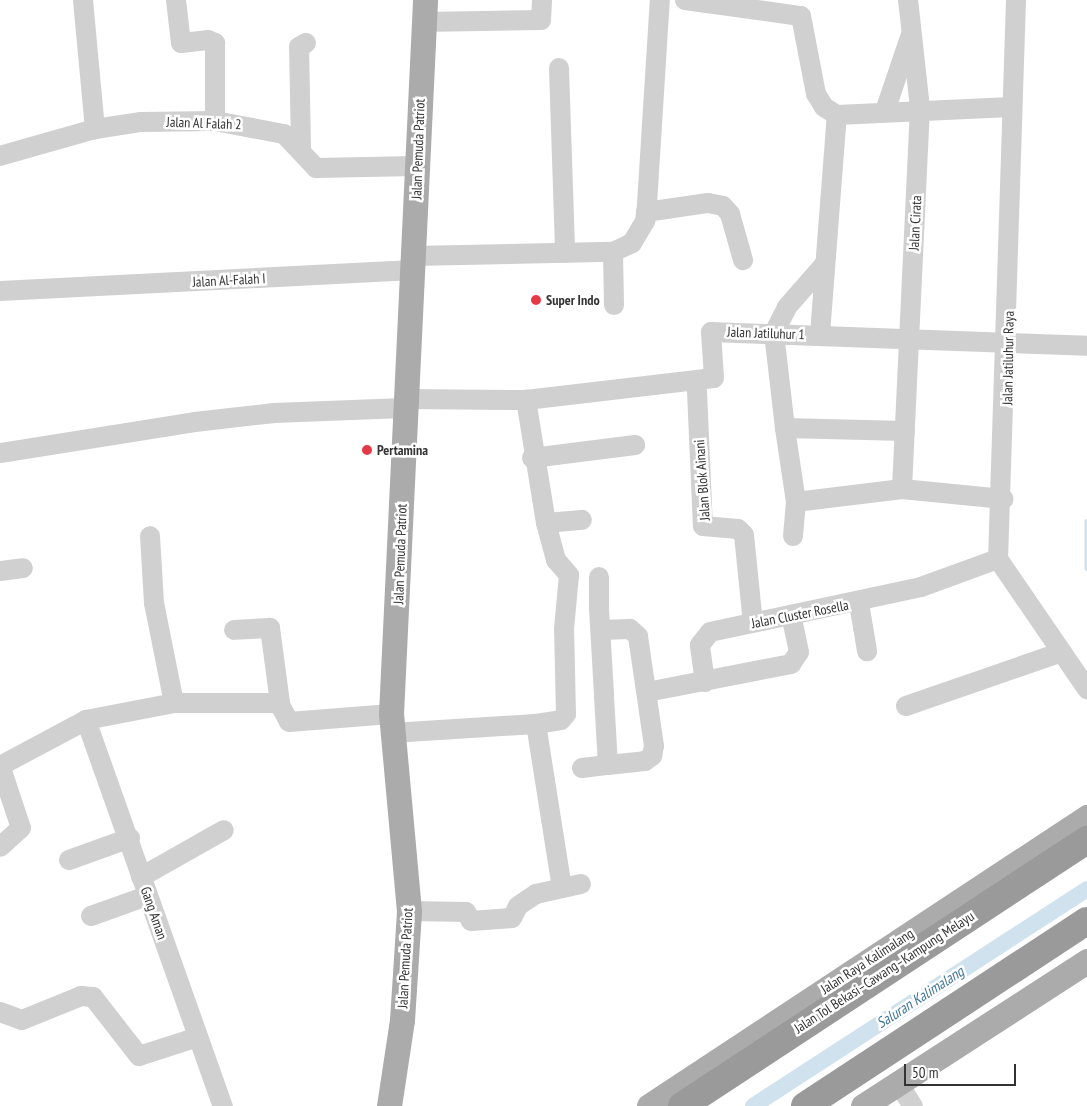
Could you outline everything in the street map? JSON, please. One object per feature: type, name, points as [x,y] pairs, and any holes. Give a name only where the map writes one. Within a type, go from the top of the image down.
[{"type":"highway","name":"Jalan Tol Bekasi–Cawang–Kampung Melayu","points":[[682,1106],[1087,840]]},
{"type":"highway","points":[[805,1106],[1087,922]]},
{"type":"main road","name":"Jalan Pemuda Patriot","points":[[388,1106],[402,1020],[409,910],[392,724],[424,11]]},
{"type":"main road","name":"Jalan Raya Kalimalang","points":[[649,1106],[1087,817]]},
{"type":"main road","points":[[864,1106],[1087,961]]},
{"type":"street","points":[[83,0],[95,129]]},
{"type":"street","points":[[176,0],[181,43],[208,40],[215,44],[215,121]]},
{"type":"street","points":[[424,11],[541,20],[542,0]]},
{"type":"street","points":[[614,306],[613,252],[632,243],[646,212],[660,0]]},
{"type":"street","points":[[685,0],[801,16],[816,94],[824,107],[838,115],[920,108],[1011,107]]},
{"type":"street","points":[[885,111],[910,37],[908,0]]},
{"type":"street","name":"Jalan Jatiluhur Raya","points":[[998,558],[1004,499],[1011,107],[1016,0]]},
{"type":"street","name":"Jalan Cirata","points":[[902,489],[920,108],[919,73],[910,37]]},
{"type":"street","points":[[301,148],[299,47],[306,43]]},
{"type":"street","points":[[559,68],[565,252]]},
{"type":"street","points":[[820,334],[823,266],[838,115]]},
{"type":"street","name":"Jalan Al Falah 2","points":[[0,156],[95,129],[141,122],[215,121],[272,129],[301,148],[316,168],[416,166]]},
{"type":"street","points":[[646,212],[708,203],[723,206],[730,214],[743,260]]},
{"type":"street","name":"Jalan Al-Falah I","points":[[0,291],[45,291],[565,252],[613,252]]},
{"type":"street","points":[[794,536],[796,502],[774,333],[791,301],[823,266]]},
{"type":"street","name":"Jalan Jatiluhur 1","points":[[0,453],[195,422],[274,413],[405,404],[526,400],[714,378],[711,332],[820,334],[1082,346]]},
{"type":"street","name":"Jalan Blok Ainani","points":[[696,391],[703,526],[738,529],[744,535],[753,623]]},
{"type":"street","points":[[234,630],[270,628],[279,703],[289,722],[536,724],[561,720],[566,714],[564,629],[569,575],[556,560],[546,523],[532,458],[526,400]]},
{"type":"street","points":[[785,428],[904,431]]},
{"type":"street","points":[[532,458],[636,445]]},
{"type":"street","points":[[796,502],[902,489],[1004,499]]},
{"type":"street","points":[[546,523],[582,520]]},
{"type":"street","points":[[150,536],[154,603],[174,703]]},
{"type":"street","points":[[998,558],[1087,689]]},
{"type":"street","name":"Jalan Cluster Rosella","points":[[705,682],[700,651],[703,638],[753,623],[858,603],[943,580],[998,558]]},
{"type":"street","points":[[0,570],[23,568]]},
{"type":"street","points":[[599,577],[600,630],[608,765]]},
{"type":"street","points":[[858,603],[867,652]]},
{"type":"street","points":[[648,692],[705,682],[795,661],[799,648],[791,615]]},
{"type":"street","points":[[582,768],[645,761],[652,756],[648,692],[637,633],[600,630]]},
{"type":"street","points":[[906,706],[1062,652]]},
{"type":"street","points":[[0,847],[21,828],[0,766],[86,720],[174,703],[279,703]]},
{"type":"street","name":"Gang Aman","points":[[86,720],[130,838],[144,886],[223,1106]]},
{"type":"street","points":[[409,910],[466,912],[471,921],[512,918],[518,906],[536,894],[571,886],[536,724]]},
{"type":"street","points":[[91,916],[144,886],[224,830]]},
{"type":"street","points":[[69,860],[130,838]]},
{"type":"street","points":[[0,1012],[22,1020],[81,996],[93,997],[139,1056],[198,1037]]},
{"type":"street","points":[[899,1084],[913,1106]]},
{"type":"waterway","points":[[1087,521],[1087,568]]},
{"type":"waterway","name":"Saluran Kalimalang","points":[[753,1106],[1087,889]]},
{"type":"place","name":"Super Indo","points":[[536,300]]},
{"type":"place","name":"Pertamina","points":[[367,450]]}]
